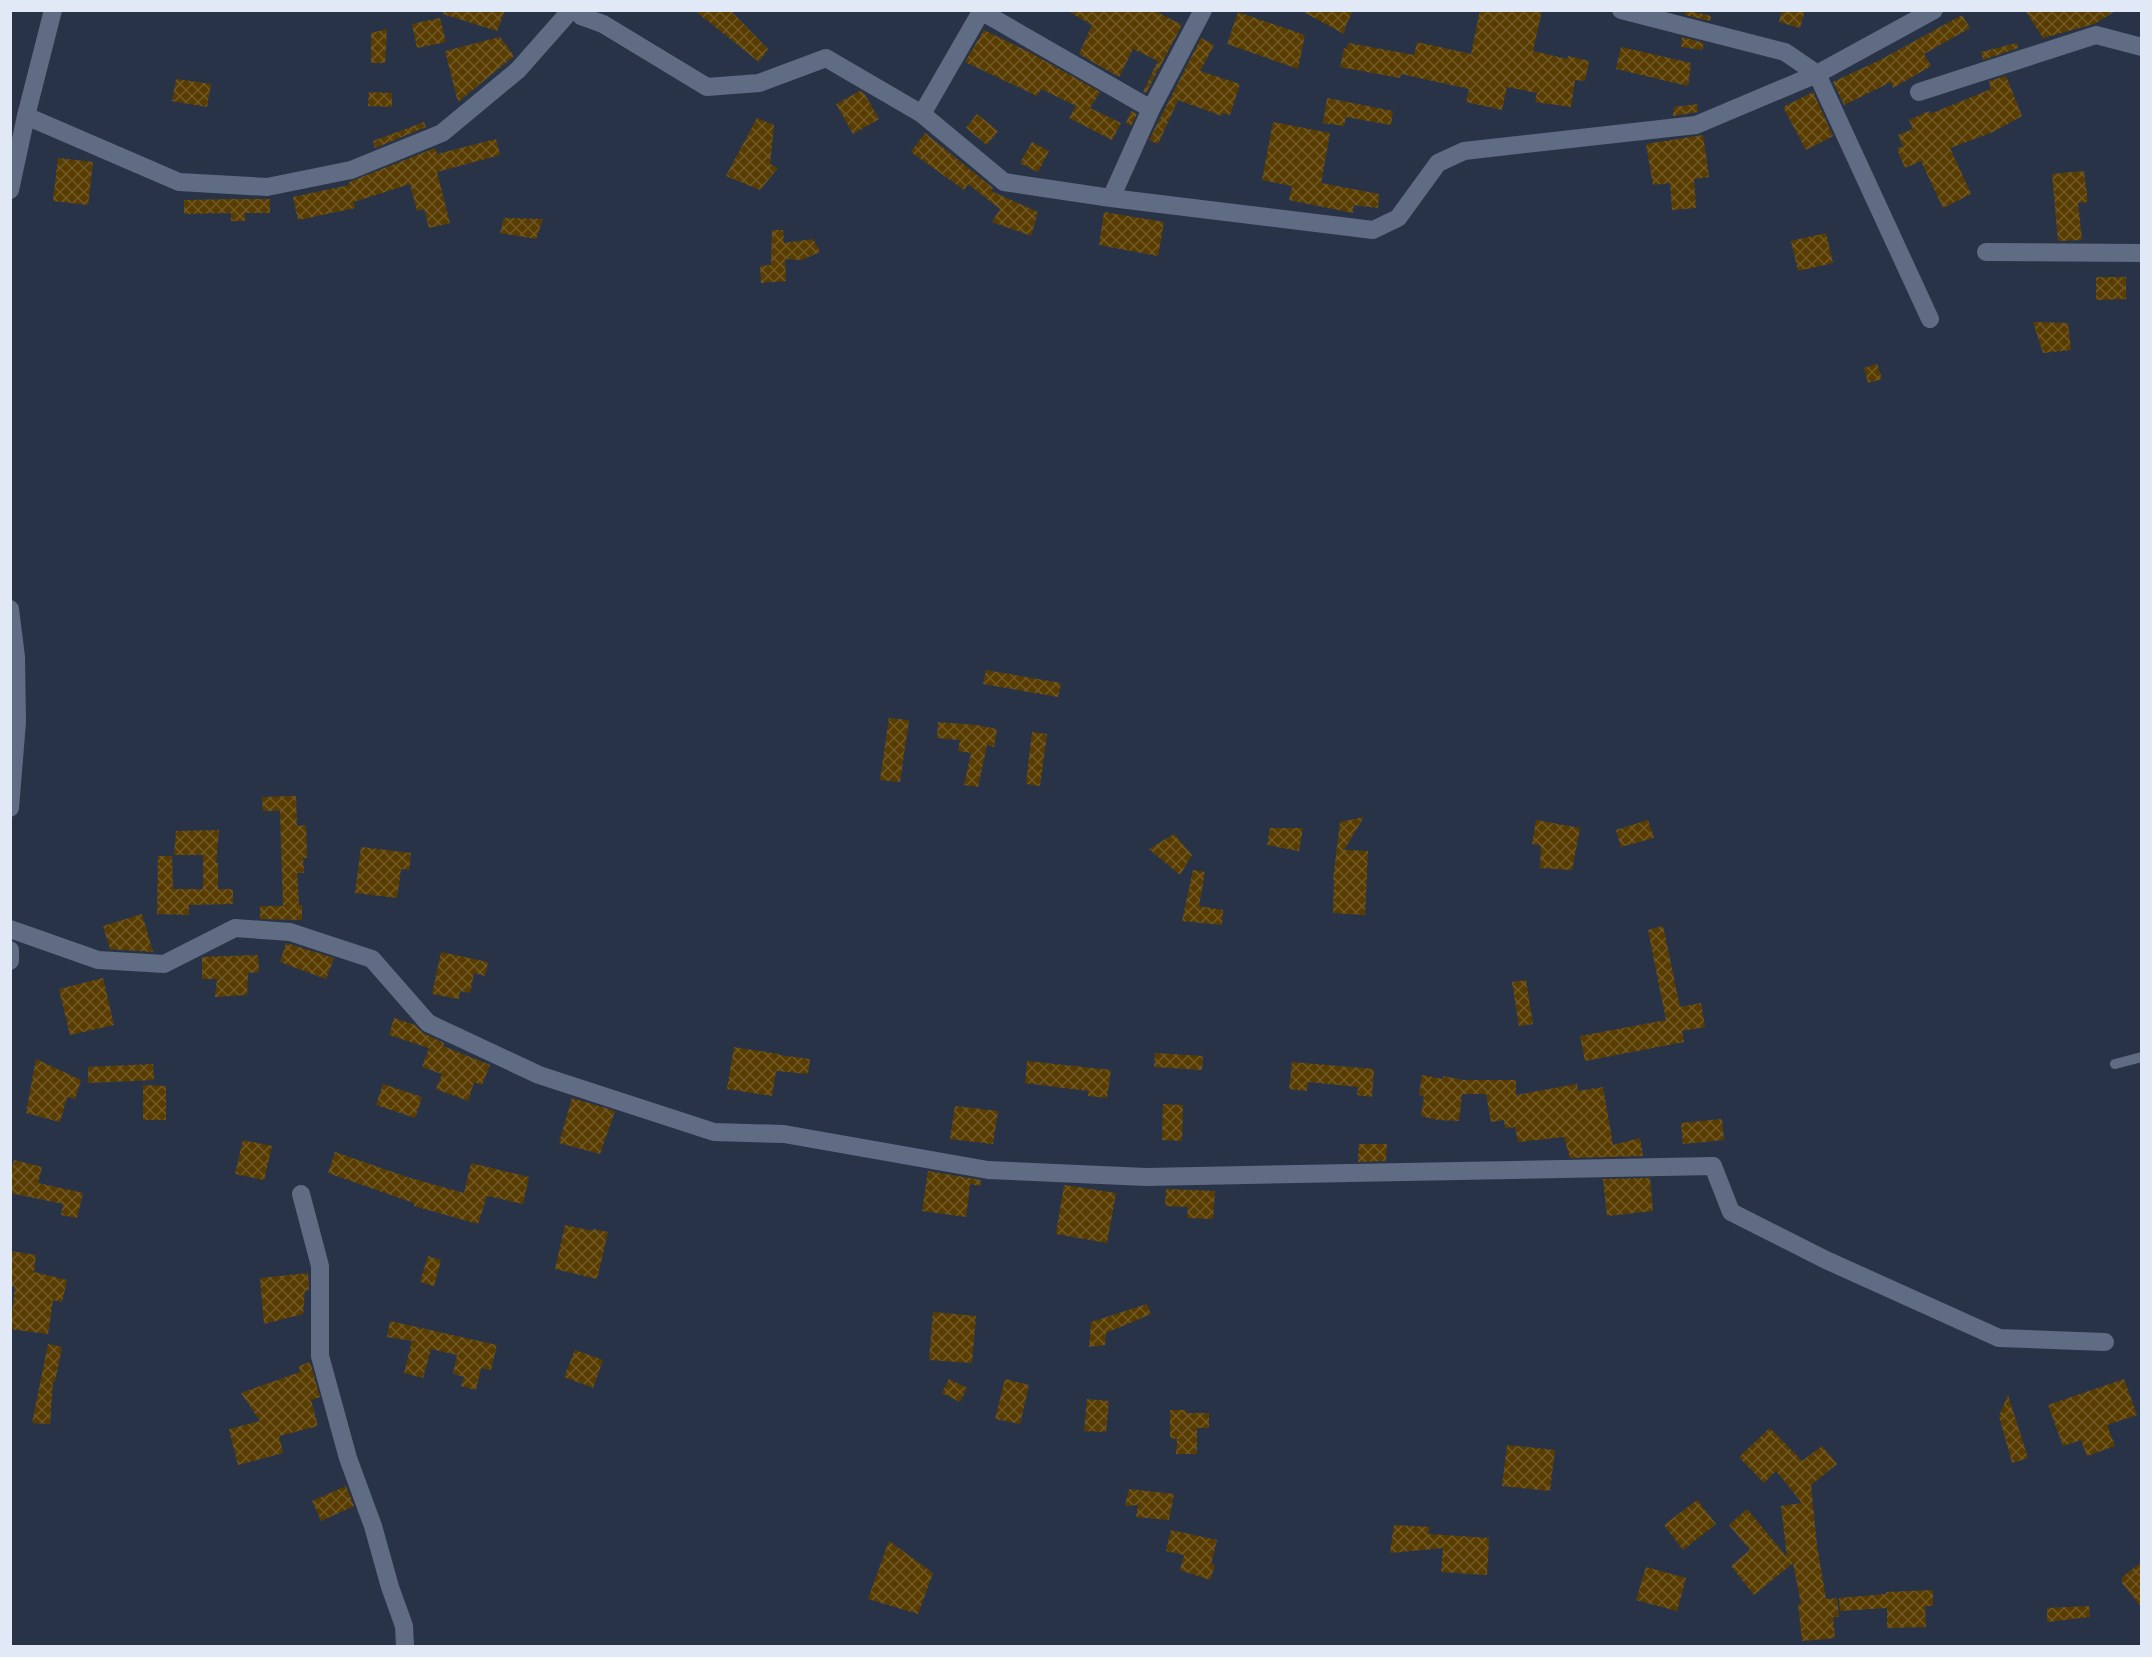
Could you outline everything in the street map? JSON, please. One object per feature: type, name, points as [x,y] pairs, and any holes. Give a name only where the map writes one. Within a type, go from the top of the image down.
[{"type":"street","points":[[10,190],[52,10]]},
{"type":"street","points":[[26,116],[179,182],[267,187],[351,170],[442,133],[518,70],[571,10]]},
{"type":"street","points":[[578,10],[581,16],[603,24],[707,87],[759,83],[826,58],[922,114],[1004,182],[1111,198],[1373,230],[1398,218],[1438,163],[1464,151],[1696,125],[1816,74],[1934,10]]},
{"type":"street","points":[[1111,198],[1151,109],[1203,10]]},
{"type":"street","points":[[1621,10],[1785,52],[1816,74],[1929,319]]},
{"type":"street","points":[[922,114],[981,11],[1151,109]]},
{"type":"street","points":[[1918,92],[2096,35],[2142,47]]},
{"type":"street","points":[[1986,252],[2142,253]]},
{"type":"street","points":[[10,609],[16,657],[16,723],[10,808]]},
{"type":"street","points":[[10,929],[98,960],[164,963],[235,928],[290,932],[372,960],[428,1023],[539,1075],[714,1132],[784,1134],[988,1170],[1146,1178],[1713,1167],[1731,1212],[1826,1260],[1967,1324],[1999,1338],[2105,1342]]},
{"type":"street","points":[[300,1194],[320,1266],[320,1356],[348,1458],[373,1526],[390,1587],[404,1626],[405,1647]]},
{"type":"lane","points":[[2115,1064],[2142,1057]]},
{"type":"building","points":[[444,10],[505,10],[497,31],[443,14]]},
{"type":"building","points":[[694,10],[730,10],[768,49],[759,62]]},
{"type":"building","points":[[1066,10],[1153,10],[1182,25],[1146,93],[1143,92],[1158,61],[1133,49],[1119,77],[1079,54],[1092,25]]},
{"type":"building","points":[[1300,10],[1353,10],[1344,34]]},
{"type":"building","points":[[1480,10],[1542,10],[1533,51],[1567,59],[1568,56],[1589,61],[1585,81],[1575,80],[1571,107],[1535,102],[1537,93],[1507,87],[1502,110],[1466,102],[1469,89],[1401,74],[1400,78],[1340,67],[1344,48],[1346,49],[1349,43],[1414,55],[1417,42],[1471,54]]},
{"type":"building","points":[[1685,10],[1711,16],[1710,21],[1685,15]]},
{"type":"building","points":[[1782,10],[1805,10],[1800,28],[1779,22]]},
{"type":"building","points":[[2025,10],[2117,10],[2094,24],[2043,38]]},
{"type":"building","points":[[1238,12],[1305,35],[1298,69],[1227,44]]},
{"type":"building","points":[[1962,15],[1970,28],[1924,54],[1931,66],[1893,88],[1891,82],[1844,105],[1833,82],[1880,60]]},
{"type":"building","points":[[440,18],[446,42],[417,48],[412,24]]},
{"type":"building","points":[[387,29],[385,63],[371,63],[371,33]]},
{"type":"building","points":[[984,30],[1031,53],[1100,92],[1090,108],[1121,123],[1112,140],[1069,118],[1076,106],[1041,89],[1037,96],[965,62]]},
{"type":"building","points":[[500,37],[514,56],[458,102],[445,51]]},
{"type":"building","points":[[1682,37],[1704,43],[1702,50],[1681,47]]},
{"type":"building","points":[[1201,38],[1214,45],[1200,71],[1240,84],[1230,115],[1223,113],[1222,116],[1178,100],[1158,144],[1149,140]]},
{"type":"building","points":[[2017,43],[2018,48],[1983,60],[1981,52]]},
{"type":"building","points":[[1621,47],[1691,63],[1688,86],[1616,69]]},
{"type":"building","points":[[2006,76],[2022,116],[1993,132],[1950,148],[1971,194],[1943,208],[1921,161],[1905,168],[1897,149],[1903,146],[1898,135],[1913,129],[1909,120],[1929,111],[1930,114],[1991,89],[1989,81]]},
{"type":"building","points":[[176,79],[211,84],[207,107],[172,101]]},
{"type":"building","points":[[860,91],[864,93],[879,119],[853,134],[836,104]]},
{"type":"building","points":[[369,92],[392,93],[392,107],[368,106]]},
{"type":"building","points":[[1813,92],[1833,136],[1806,150],[1783,107]]},
{"type":"building","points":[[1327,98],[1393,111],[1391,125],[1346,117],[1344,126],[1323,123]]},
{"type":"building","points":[[1697,104],[1698,112],[1673,116],[1674,107]]},
{"type":"building","points":[[1131,111],[1137,114],[1131,126],[1126,123]]},
{"type":"building","points":[[977,114],[998,131],[987,145],[966,128]]},
{"type":"building","points":[[757,118],[774,125],[770,164],[778,168],[760,190],[726,176]]},
{"type":"building","points":[[424,122],[426,127],[375,148],[373,141]]},
{"type":"building","points":[[1273,122],[1330,133],[1321,183],[1379,194],[1378,208],[1354,205],[1353,213],[1289,200],[1292,186],[1262,180]]},
{"type":"building","points":[[925,133],[993,188],[991,191],[1038,212],[1031,236],[992,222],[1000,209],[968,184],[964,190],[911,152]]},
{"type":"building","points":[[1703,135],[1709,177],[1694,179],[1696,208],[1672,210],[1670,183],[1653,185],[1646,144]]},
{"type":"building","points":[[496,139],[500,155],[437,172],[450,223],[429,228],[424,209],[417,211],[410,184],[354,202],[355,208],[298,220],[293,197],[349,185],[349,182],[435,148],[437,154]]},
{"type":"building","points":[[1032,142],[1049,151],[1038,172],[1020,163]]},
{"type":"building","points":[[58,158],[93,162],[88,205],[53,201]]},
{"type":"building","points":[[2084,171],[2088,202],[2078,203],[2082,240],[2058,241],[2052,174]]},
{"type":"building","points":[[270,199],[270,213],[245,213],[245,221],[231,221],[231,213],[184,214],[184,200]]},
{"type":"building","points":[[1104,212],[1164,222],[1158,256],[1099,245]]},
{"type":"building","points":[[504,218],[543,219],[536,239],[500,233]]},
{"type":"building","points":[[772,230],[783,230],[784,243],[813,239],[820,252],[801,260],[785,259],[786,281],[761,283],[760,266],[771,265]]},
{"type":"building","points":[[1826,233],[1833,263],[1798,271],[1791,241]]},
{"type":"building","points":[[2096,277],[2126,277],[2126,299],[2096,300]]},
{"type":"building","points":[[2033,322],[2068,323],[2071,350],[2043,353]]},
{"type":"building","points":[[1877,364],[1882,379],[1868,383],[1864,368]]},
{"type":"building","points":[[986,670],[1061,683],[1058,697],[983,684]]},
{"type":"building","points":[[889,718],[909,720],[900,782],[880,780]]},
{"type":"building","points":[[938,722],[997,729],[994,747],[987,745],[978,787],[964,785],[971,753],[958,751],[960,740],[937,738]]},
{"type":"building","points":[[1032,732],[1047,734],[1040,786],[1026,784]]},
{"type":"building","points":[[296,796],[297,826],[306,825],[307,858],[303,858],[304,873],[297,873],[302,920],[260,919],[260,906],[283,906],[280,811],[263,811],[262,797]]},
{"type":"building","points":[[1364,817],[1344,850],[1368,851],[1365,915],[1333,913],[1333,880],[1340,822]]},
{"type":"building","points":[[1536,820],[1580,828],[1572,870],[1540,868],[1541,846],[1532,844]]},
{"type":"building","points":[[1648,820],[1654,838],[1621,847],[1616,830]]},
{"type":"building","points":[[1270,828],[1303,828],[1299,851],[1267,845]]},
{"type":"building","points":[[219,830],[216,863],[218,863],[218,889],[233,889],[233,904],[189,905],[189,915],[157,914],[158,856],[172,856],[173,889],[203,889],[203,855],[174,855],[176,831]]},
{"type":"building","points":[[1174,834],[1192,855],[1180,875],[1149,849]]},
{"type":"building","points":[[361,847],[411,853],[409,870],[401,869],[397,898],[355,893]]},
{"type":"building","points":[[1193,870],[1205,872],[1199,906],[1223,910],[1222,925],[1182,921]]},
{"type":"building","points":[[142,914],[153,952],[110,949],[103,926]]},
{"type":"building","points":[[1663,926],[1680,1007],[1701,1003],[1705,1027],[1682,1031],[1684,1042],[1585,1061],[1580,1036],[1666,1020],[1648,930]]},
{"type":"building","points":[[286,943],[334,958],[326,979],[280,962]]},
{"type":"building","points":[[441,952],[488,962],[485,976],[474,973],[470,993],[460,991],[459,999],[432,994]]},
{"type":"building","points":[[258,955],[259,972],[248,973],[247,995],[215,997],[217,979],[202,979],[202,957]]},
{"type":"building","points":[[103,978],[114,1025],[70,1035],[59,989]]},
{"type":"building","points":[[1526,980],[1533,1024],[1519,1026],[1512,982]]},
{"type":"building","points":[[394,1018],[415,1025],[423,1033],[444,1043],[443,1046],[490,1065],[482,1085],[474,1082],[468,1101],[436,1089],[442,1074],[422,1067],[429,1048],[389,1035]]},
{"type":"building","points":[[734,1047],[810,1059],[808,1074],[776,1071],[772,1096],[727,1089]]},
{"type":"building","points":[[1155,1053],[1203,1056],[1202,1070],[1154,1067]]},
{"type":"building","points":[[36,1059],[81,1080],[75,1099],[67,1097],[60,1122],[26,1113]]},
{"type":"building","points":[[1027,1061],[1111,1070],[1107,1098],[1088,1096],[1088,1091],[1025,1083]]},
{"type":"building","points":[[1292,1062],[1374,1069],[1372,1097],[1357,1095],[1358,1087],[1308,1082],[1307,1091],[1289,1089]]},
{"type":"building","points":[[153,1064],[154,1080],[88,1083],[88,1067]]},
{"type":"building","points":[[1422,1075],[1443,1079],[1443,1076],[1463,1080],[1516,1080],[1516,1095],[1577,1084],[1578,1091],[1603,1087],[1613,1145],[1640,1138],[1643,1156],[1570,1158],[1564,1137],[1518,1142],[1515,1127],[1505,1128],[1504,1120],[1491,1122],[1486,1094],[1462,1094],[1459,1121],[1421,1116],[1424,1096],[1419,1095]]},
{"type":"building","points":[[383,1084],[422,1097],[415,1118],[376,1105]]},
{"type":"building","points":[[143,1085],[166,1086],[166,1120],[143,1120]]},
{"type":"building","points":[[572,1098],[615,1111],[600,1154],[559,1143]]},
{"type":"building","points":[[1163,1104],[1183,1105],[1182,1141],[1162,1140]]},
{"type":"building","points":[[955,1106],[998,1111],[993,1144],[950,1139]]},
{"type":"building","points":[[1722,1119],[1724,1140],[1683,1144],[1681,1123]]},
{"type":"building","points":[[243,1140],[272,1146],[264,1180],[235,1174]]},
{"type":"building","points":[[1359,1144],[1387,1144],[1386,1161],[1358,1162]]},
{"type":"building","points":[[335,1152],[407,1177],[464,1193],[471,1163],[529,1177],[523,1204],[487,1196],[478,1224],[414,1206],[414,1203],[328,1173]]},
{"type":"building","points":[[14,1160],[42,1167],[38,1183],[83,1193],[77,1218],[61,1215],[63,1204],[10,1193],[10,1175]]},
{"type":"building","points":[[928,1171],[981,1180],[980,1186],[970,1184],[966,1217],[922,1211]]},
{"type":"building","points":[[1650,1178],[1653,1211],[1607,1216],[1603,1179]]},
{"type":"building","points":[[1064,1185],[1116,1193],[1107,1243],[1056,1234]]},
{"type":"building","points":[[1166,1189],[1215,1191],[1213,1219],[1187,1218],[1188,1207],[1165,1206]]},
{"type":"building","points":[[565,1225],[608,1232],[597,1279],[555,1269]]},
{"type":"building","points":[[10,1251],[36,1255],[34,1272],[67,1280],[62,1302],[53,1300],[48,1334],[10,1329],[15,1287],[10,1286]]},
{"type":"building","points":[[428,1256],[441,1260],[434,1286],[420,1282]]},
{"type":"building","points":[[308,1273],[309,1290],[305,1291],[303,1314],[264,1324],[260,1278]]},
{"type":"building","points":[[1147,1304],[1151,1314],[1106,1333],[1105,1345],[1089,1347],[1091,1322]]},
{"type":"building","points":[[933,1312],[976,1316],[972,1363],[929,1360]]},
{"type":"building","points":[[390,1321],[497,1345],[491,1370],[481,1368],[476,1390],[461,1386],[464,1377],[453,1374],[457,1355],[431,1349],[423,1378],[404,1373],[412,1341],[387,1337]]},
{"type":"building","points":[[48,1344],[62,1347],[55,1382],[53,1382],[50,1424],[32,1423]]},
{"type":"building","points":[[575,1350],[603,1360],[593,1388],[564,1377]]},
{"type":"building","points":[[310,1362],[320,1397],[311,1400],[318,1426],[279,1436],[283,1453],[238,1465],[229,1429],[260,1421],[241,1393],[300,1372],[299,1366]]},
{"type":"building","points":[[949,1379],[967,1388],[960,1402],[942,1393]]},
{"type":"building","points":[[1005,1379],[1029,1385],[1020,1424],[995,1419]]},
{"type":"building","points":[[2124,1379],[2137,1415],[2107,1425],[2115,1446],[2087,1456],[2081,1440],[2063,1446],[2048,1405]]},
{"type":"building","points":[[2008,1395],[2028,1458],[2012,1463],[1999,1416]]},
{"type":"building","points":[[1087,1399],[1109,1401],[1106,1432],[1084,1431]]},
{"type":"building","points":[[1170,1410],[1209,1413],[1209,1428],[1197,1428],[1197,1454],[1176,1454],[1177,1439],[1170,1438]]},
{"type":"building","points":[[1770,1428],[1802,1461],[1822,1446],[1837,1464],[1811,1485],[1817,1546],[1826,1599],[1837,1598],[1839,1617],[1833,1617],[1835,1638],[1802,1641],[1798,1604],[1801,1604],[1793,1563],[1754,1595],[1731,1566],[1750,1550],[1729,1525],[1747,1509],[1787,1557],[1781,1506],[1802,1503],[1776,1471],[1764,1483],[1739,1457]]},
{"type":"building","points":[[1507,1445],[1555,1450],[1550,1491],[1502,1486]]},
{"type":"building","points":[[346,1486],[354,1506],[321,1521],[312,1501]]},
{"type":"building","points":[[1129,1489],[1174,1494],[1169,1520],[1136,1517],[1138,1505],[1125,1506]]},
{"type":"building","points":[[1697,1500],[1716,1524],[1683,1550],[1664,1525]]},
{"type":"building","points":[[1394,1525],[1430,1527],[1428,1534],[1489,1538],[1487,1575],[1441,1572],[1443,1548],[1390,1553]]},
{"type":"building","points":[[1171,1530],[1217,1540],[1211,1564],[1215,1565],[1210,1580],[1180,1570],[1184,1555],[1166,1551]]},
{"type":"building","points":[[889,1541],[933,1573],[918,1614],[868,1599]]},
{"type":"building","points":[[2142,1562],[2142,1608],[2122,1583],[2122,1577]]},
{"type":"building","points":[[1646,1567],[1686,1578],[1677,1611],[1636,1600]]},
{"type":"building","points":[[1933,1590],[1933,1606],[1925,1606],[1926,1627],[1887,1628],[1887,1608],[1840,1611],[1839,1598],[1886,1594],[1886,1592]]},
{"type":"building","points":[[2089,1606],[2090,1617],[2047,1622],[2047,1608]]}]
